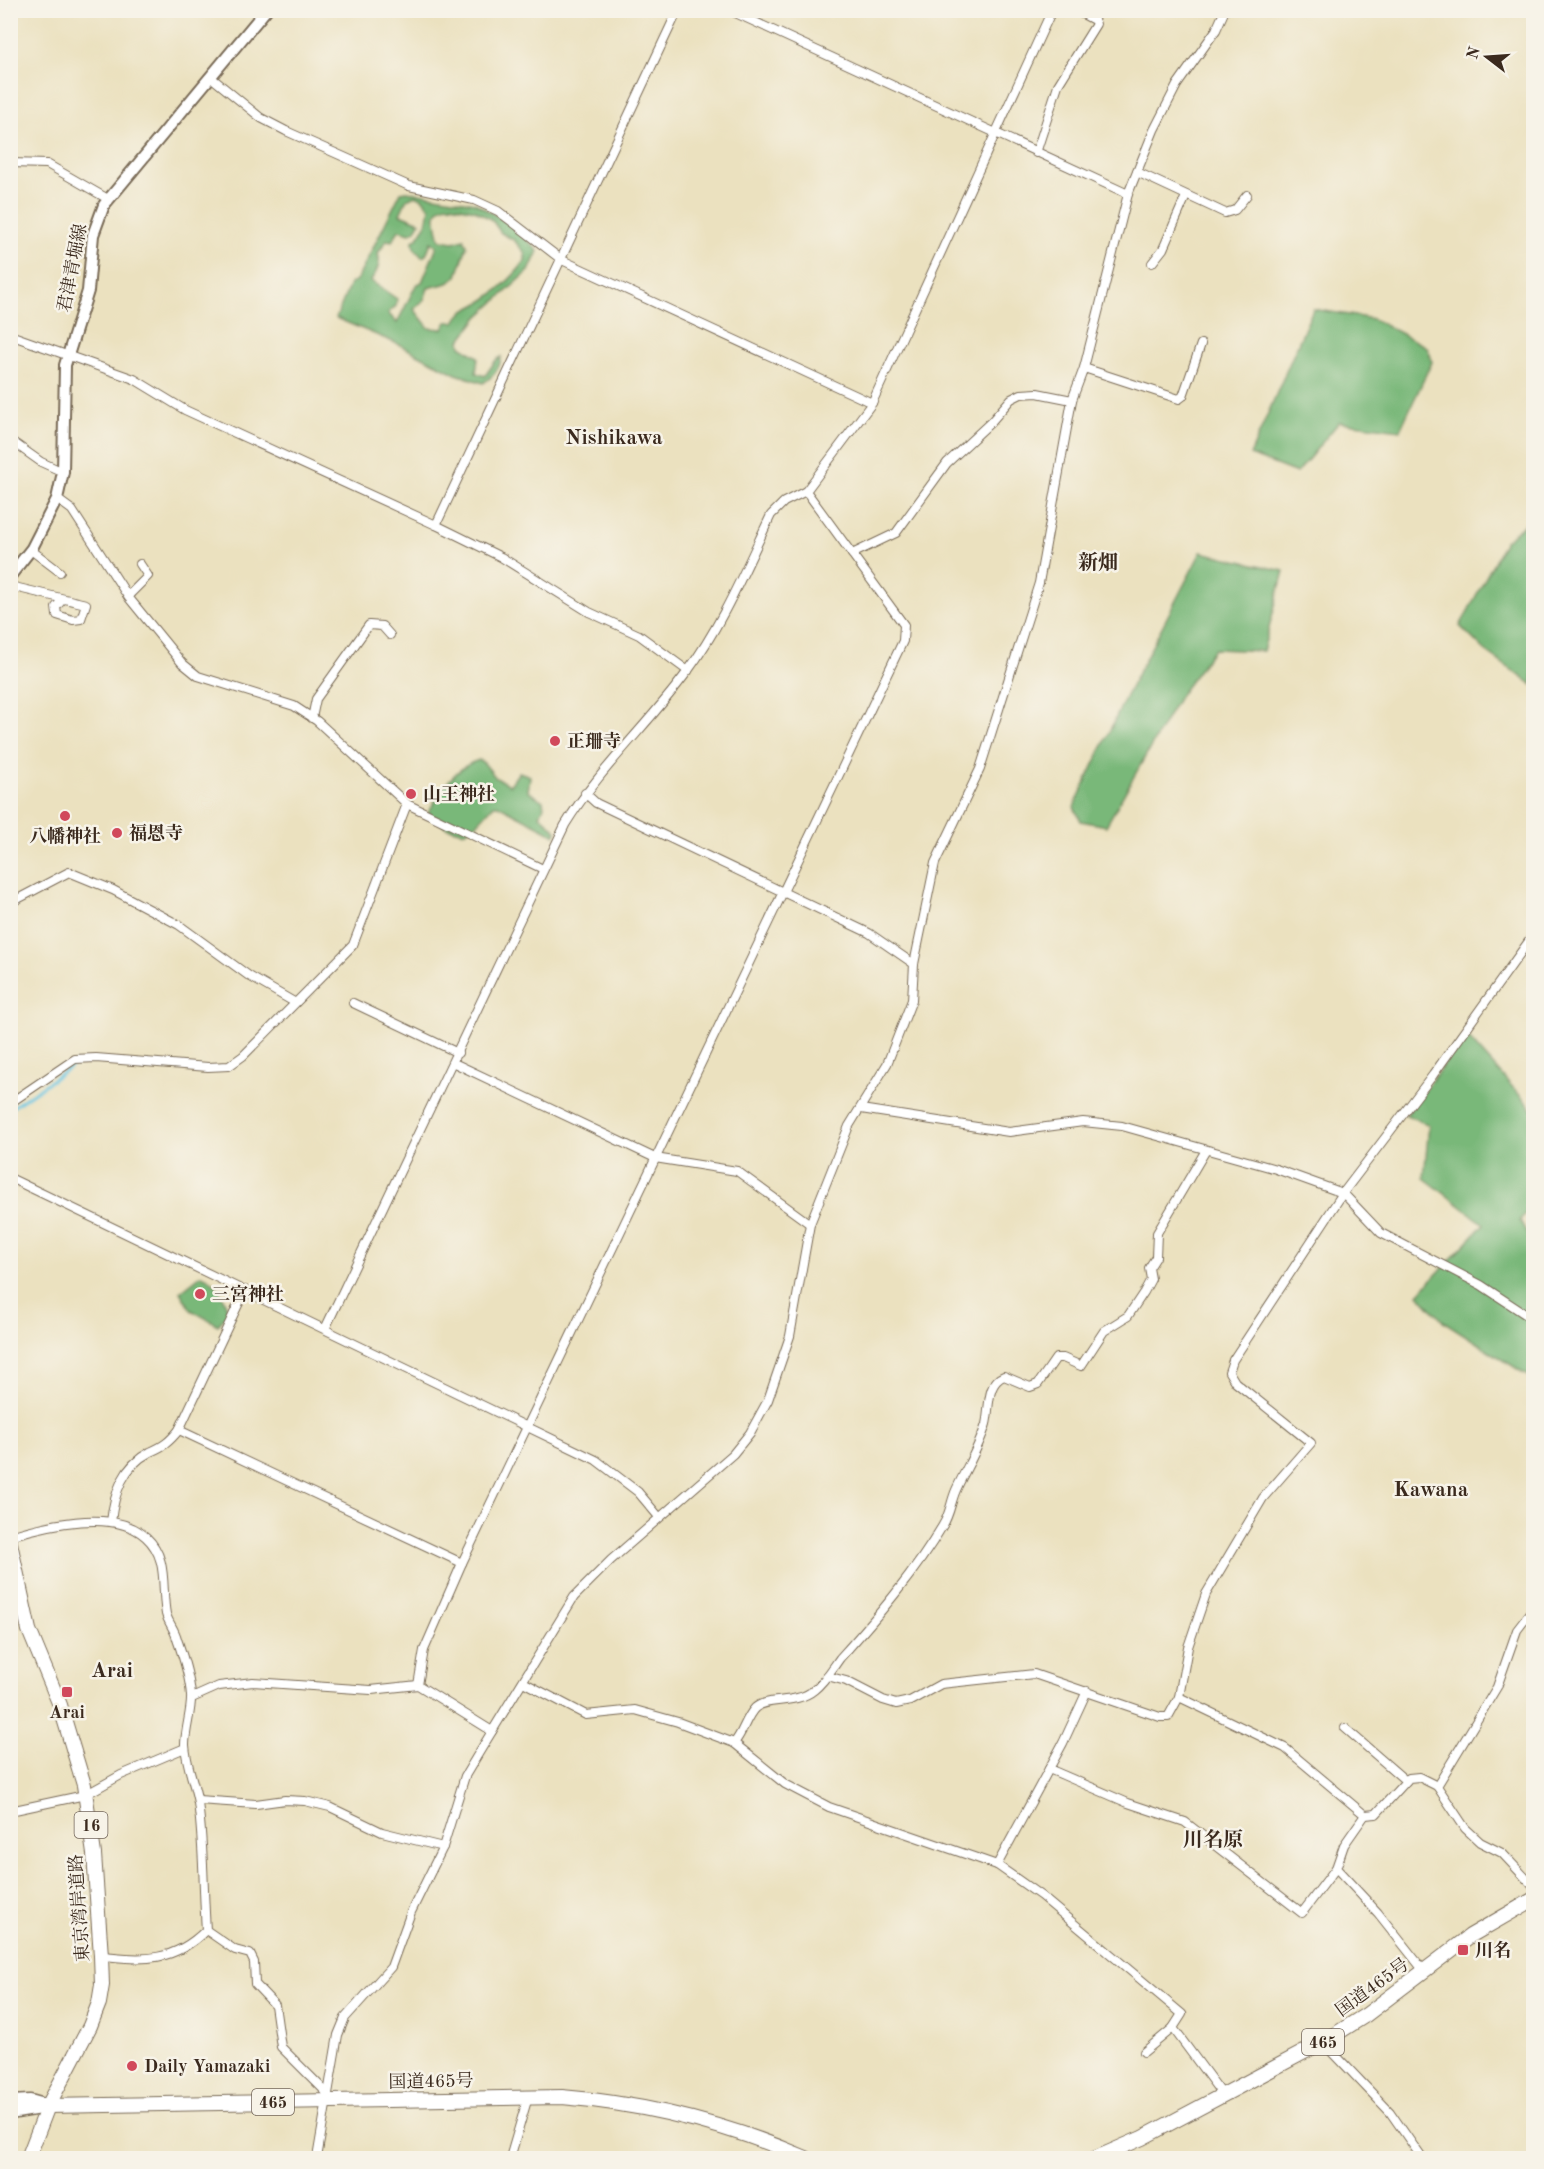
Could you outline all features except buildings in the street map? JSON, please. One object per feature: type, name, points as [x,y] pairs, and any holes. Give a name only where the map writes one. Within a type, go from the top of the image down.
[{"type":"highway","name":"東京湾岸道路","points":[[10,1543],[29,1630],[63,1716],[86,1795],[94,1854],[101,1956],[99,2003],[90,2026],[48,2106],[28,2158]]},
{"type":"highway","name":"国道465号","points":[[1103,2157],[1323,2042],[1366,2015],[1470,1936],[1533,1899]]},
{"type":"highway","name":"国道465号","points":[[48,2106],[326,2097],[528,2096],[606,2101],[658,2110],[736,2131],[806,2158]]},
{"type":"main road","name":"君津青堀線","points":[[10,576],[31,550],[57,499],[63,472],[65,365],[88,291],[96,224],[108,199],[212,78],[266,10]]},
{"type":"main road","points":[[10,2102],[30,2101],[48,2106]]},
{"type":"main road","points":[[10,2113],[48,2106]]},
{"type":"street","points":[[436,525],[678,10]]},
{"type":"street","points":[[729,10],[1128,194]]},
{"type":"street","points":[[325,1329],[565,825],[585,794],[688,671],[712,631],[771,515],[784,502],[806,491],[872,403],[1052,10]]},
{"type":"street","points":[[1036,153],[1058,85],[1096,24],[1094,20],[1075,10]]},
{"type":"street","points":[[317,2158],[338,2035],[345,2018],[362,1998],[379,1984],[391,1967],[411,1912],[443,1847],[465,1776],[574,1597],[659,1517],[733,1454],[750,1433],[768,1400],[790,1336],[810,1224],[849,1126],[887,1064],[912,1000],[914,964],[935,863],[980,769],[1039,583],[1072,400],[1084,368],[1128,194],[1154,130],[1178,85],[1216,30],[1225,10]]},
{"type":"street","points":[[212,78],[261,118],[286,131],[409,186],[474,200],[498,211],[562,260],[872,403]]},
{"type":"street","points":[[10,163],[47,164],[108,199]]},
{"type":"street","points":[[1137,172],[1225,213],[1235,210],[1247,195]]},
{"type":"street","points":[[1152,263],[1163,249],[1186,196]]},
{"type":"street","points":[[10,335],[134,379],[185,410],[501,557],[589,612],[639,635],[688,671]]},
{"type":"street","points":[[1084,368],[1179,399],[1183,396],[1201,344]]},
{"type":"street","points":[[852,554],[896,533],[947,463],[991,422],[1011,399],[1021,394],[1036,393],[1072,400]]},
{"type":"street","points":[[10,440],[40,462],[63,472]]},
{"type":"street","points":[[418,1685],[424,1650],[462,1563],[903,641],[904,626],[806,491]]},
{"type":"street","points":[[57,499],[72,510],[84,525],[128,596],[182,663],[198,676],[286,703],[312,718],[407,804],[543,868]]},
{"type":"street","points":[[31,550],[58,570],[49,576]]},
{"type":"street","points":[[128,596],[148,576],[140,564]]},
{"type":"street","points":[[10,586],[63,599]]},
{"type":"street","points":[[312,718],[316,699],[369,625],[382,626],[390,634]]},
{"type":"street","points":[[585,794],[596,803],[868,933],[914,964]]},
{"type":"street","points":[[10,1103],[75,1059],[229,1066],[243,1056],[353,945],[407,804]]},
{"type":"street","points":[[10,903],[69,872],[113,890],[179,925],[249,976],[294,1002]]},
{"type":"street","points":[[827,1676],[846,1681],[883,1701],[896,1704],[910,1701],[941,1684],[1034,1674],[1168,1718],[1179,1697],[1188,1647],[1206,1594],[1263,1498],[1311,1443],[1235,1382],[1228,1372],[1250,1334],[1343,1192],[1434,1075],[1533,934]]},
{"type":"street","points":[[353,1003],[458,1053]]},
{"type":"street","points":[[453,1062],[655,1158],[737,1171],[810,1224]]},
{"type":"street","points":[[861,1108],[1009,1132],[1083,1122],[1122,1126],[1276,1169],[1343,1192],[1381,1233],[1481,1284],[1533,1320]]},
{"type":"street","points":[[734,1743],[742,1733],[754,1709],[764,1702],[796,1699],[813,1691],[888,1602],[945,1523],[956,1491],[976,1451],[986,1424],[992,1386],[997,1379],[1004,1376],[1030,1387],[1038,1384],[1056,1358],[1063,1358],[1081,1366],[1104,1331],[1128,1316],[1150,1279],[1149,1268],[1156,1257],[1159,1244],[1157,1233],[1206,1150]]},
{"type":"street","points":[[10,1178],[596,1460],[638,1492],[659,1517]]},
{"type":"street","points":[[111,1522],[113,1496],[131,1466],[150,1452],[166,1446],[179,1430],[245,1290]]},
{"type":"street","points":[[179,1430],[462,1563]]},
{"type":"street","points":[[10,1536],[50,1524],[111,1522],[141,1533],[160,1558],[165,1580],[166,1615],[177,1637],[192,1698],[186,1719],[185,1748],[198,1800],[203,1850],[206,1930],[190,1946],[148,1960],[101,1956]]},
{"type":"street","points":[[1437,1786],[1497,1687],[1517,1630],[1533,1608]]},
{"type":"street","points":[[192,1698],[219,1686],[253,1682],[371,1690],[418,1685],[492,1731]]},
{"type":"street","points":[[523,1682],[586,1715],[635,1710],[670,1719],[734,1743],[785,1784],[829,1807],[997,1865],[1041,1896],[1182,2014],[1173,2028],[1144,2052]]},
{"type":"street","points":[[997,1865],[1049,1769],[1087,1691]]},
{"type":"street","points":[[1179,1697],[1285,1748],[1365,1815],[1376,1814],[1406,1781],[1419,1777],[1437,1786],[1465,1828],[1480,1842],[1502,1853],[1533,1887]]},
{"type":"street","points":[[1345,1728],[1406,1781]]},
{"type":"street","points":[[10,1811],[86,1795],[121,1775],[185,1748]]},
{"type":"street","points":[[1049,1769],[1128,1803],[1185,1822],[1302,1913],[1336,1868],[1344,1845],[1365,1815]]},
{"type":"street","points":[[198,1800],[256,1804],[285,1800],[305,1801],[330,1807],[382,1832],[443,1847]]},
{"type":"street","points":[[1336,1868],[1378,1913],[1424,1971]]},
{"type":"street","points":[[206,1930],[235,1950],[250,1954],[254,1962],[255,1984],[275,2004],[281,2047],[326,2097]]},
{"type":"street","points":[[1173,2028],[1222,2094]]},
{"type":"street","points":[[1323,2042],[1390,2112],[1422,2158]]},
{"type":"street","points":[[510,2158],[528,2096]]},
{"type":"green space","points":[[407,191],[475,203],[512,225],[538,251],[529,271],[478,317],[460,341],[461,346],[478,357],[476,373],[485,376],[496,360],[501,357],[495,372],[483,383],[456,374],[398,344],[336,318],[350,284],[357,280],[401,192]],"holes":[[[415,195],[422,198],[430,208],[425,226],[413,241],[414,248],[422,257],[426,255],[431,242],[437,246],[422,282],[416,285],[397,323],[388,313],[396,306],[397,299],[371,281],[378,268],[378,253],[387,240],[392,241],[399,230],[410,233],[416,230],[420,222],[400,214],[407,199]],[[451,205],[475,210],[492,220],[501,233],[514,240],[525,253],[525,261],[503,286],[464,312],[455,322],[447,322],[443,329],[429,328],[414,309],[424,300],[428,288],[448,283],[457,276],[467,246],[464,239],[454,242],[440,240],[436,223],[437,213],[444,206]]]},
{"type":"green space","points":[[1313,309],[1373,319],[1427,347],[1432,362],[1400,430],[1339,422],[1297,473],[1250,455]]},
{"type":"green space","points":[[1533,517],[1533,685],[1485,651],[1460,626],[1505,541]]},
{"type":"green space","points":[[1201,552],[1284,571],[1263,651],[1214,649],[1180,695],[1106,826],[1081,821],[1074,807],[1126,696]]},
{"type":"green space","points":[[479,760],[496,778],[510,785],[519,772],[530,776],[528,791],[543,801],[544,807],[540,815],[557,831],[555,835],[498,805],[494,805],[476,825],[464,832],[446,827],[428,813],[455,774],[470,763]]},
{"type":"green space","points":[[1466,1035],[1533,1110],[1533,1209],[1530,1208],[1520,1220],[1533,1246],[1533,1379],[1443,1321],[1418,1294],[1484,1224],[1424,1178],[1429,1125],[1406,1115]]},
{"type":"green space","points":[[201,1275],[216,1285],[229,1313],[218,1325],[191,1310],[180,1292]]},
{"type":"waterway","points":[[10,1109],[76,1063]]},
{"type":"place","name":"正珊寺","points":[[555,741]]},
{"type":"place","name":"山王神社","points":[[411,794]]},
{"type":"place","name":"八幡神社","points":[[65,816]]},
{"type":"place","name":"福恩寺","points":[[117,833]]},
{"type":"place","name":"三宮神社","points":[[200,1294]]},
{"type":"place","name":"Arai","points":[[67,1692]]},
{"type":"place","name":"川名","points":[[1463,1950]]},
{"type":"place","name":"Daily Yamazaki","points":[[132,2066]]},
{"type":"district","name":"Nishikawa","points":[[614,437]]},
{"type":"district","name":"新畑","points":[[1098,562]]},
{"type":"district","name":"Kawana","points":[[1431,1489]]},
{"type":"district","name":"Arai","points":[[112,1670]]},
{"type":"district","name":"川名原","points":[[1213,1839]]}]
